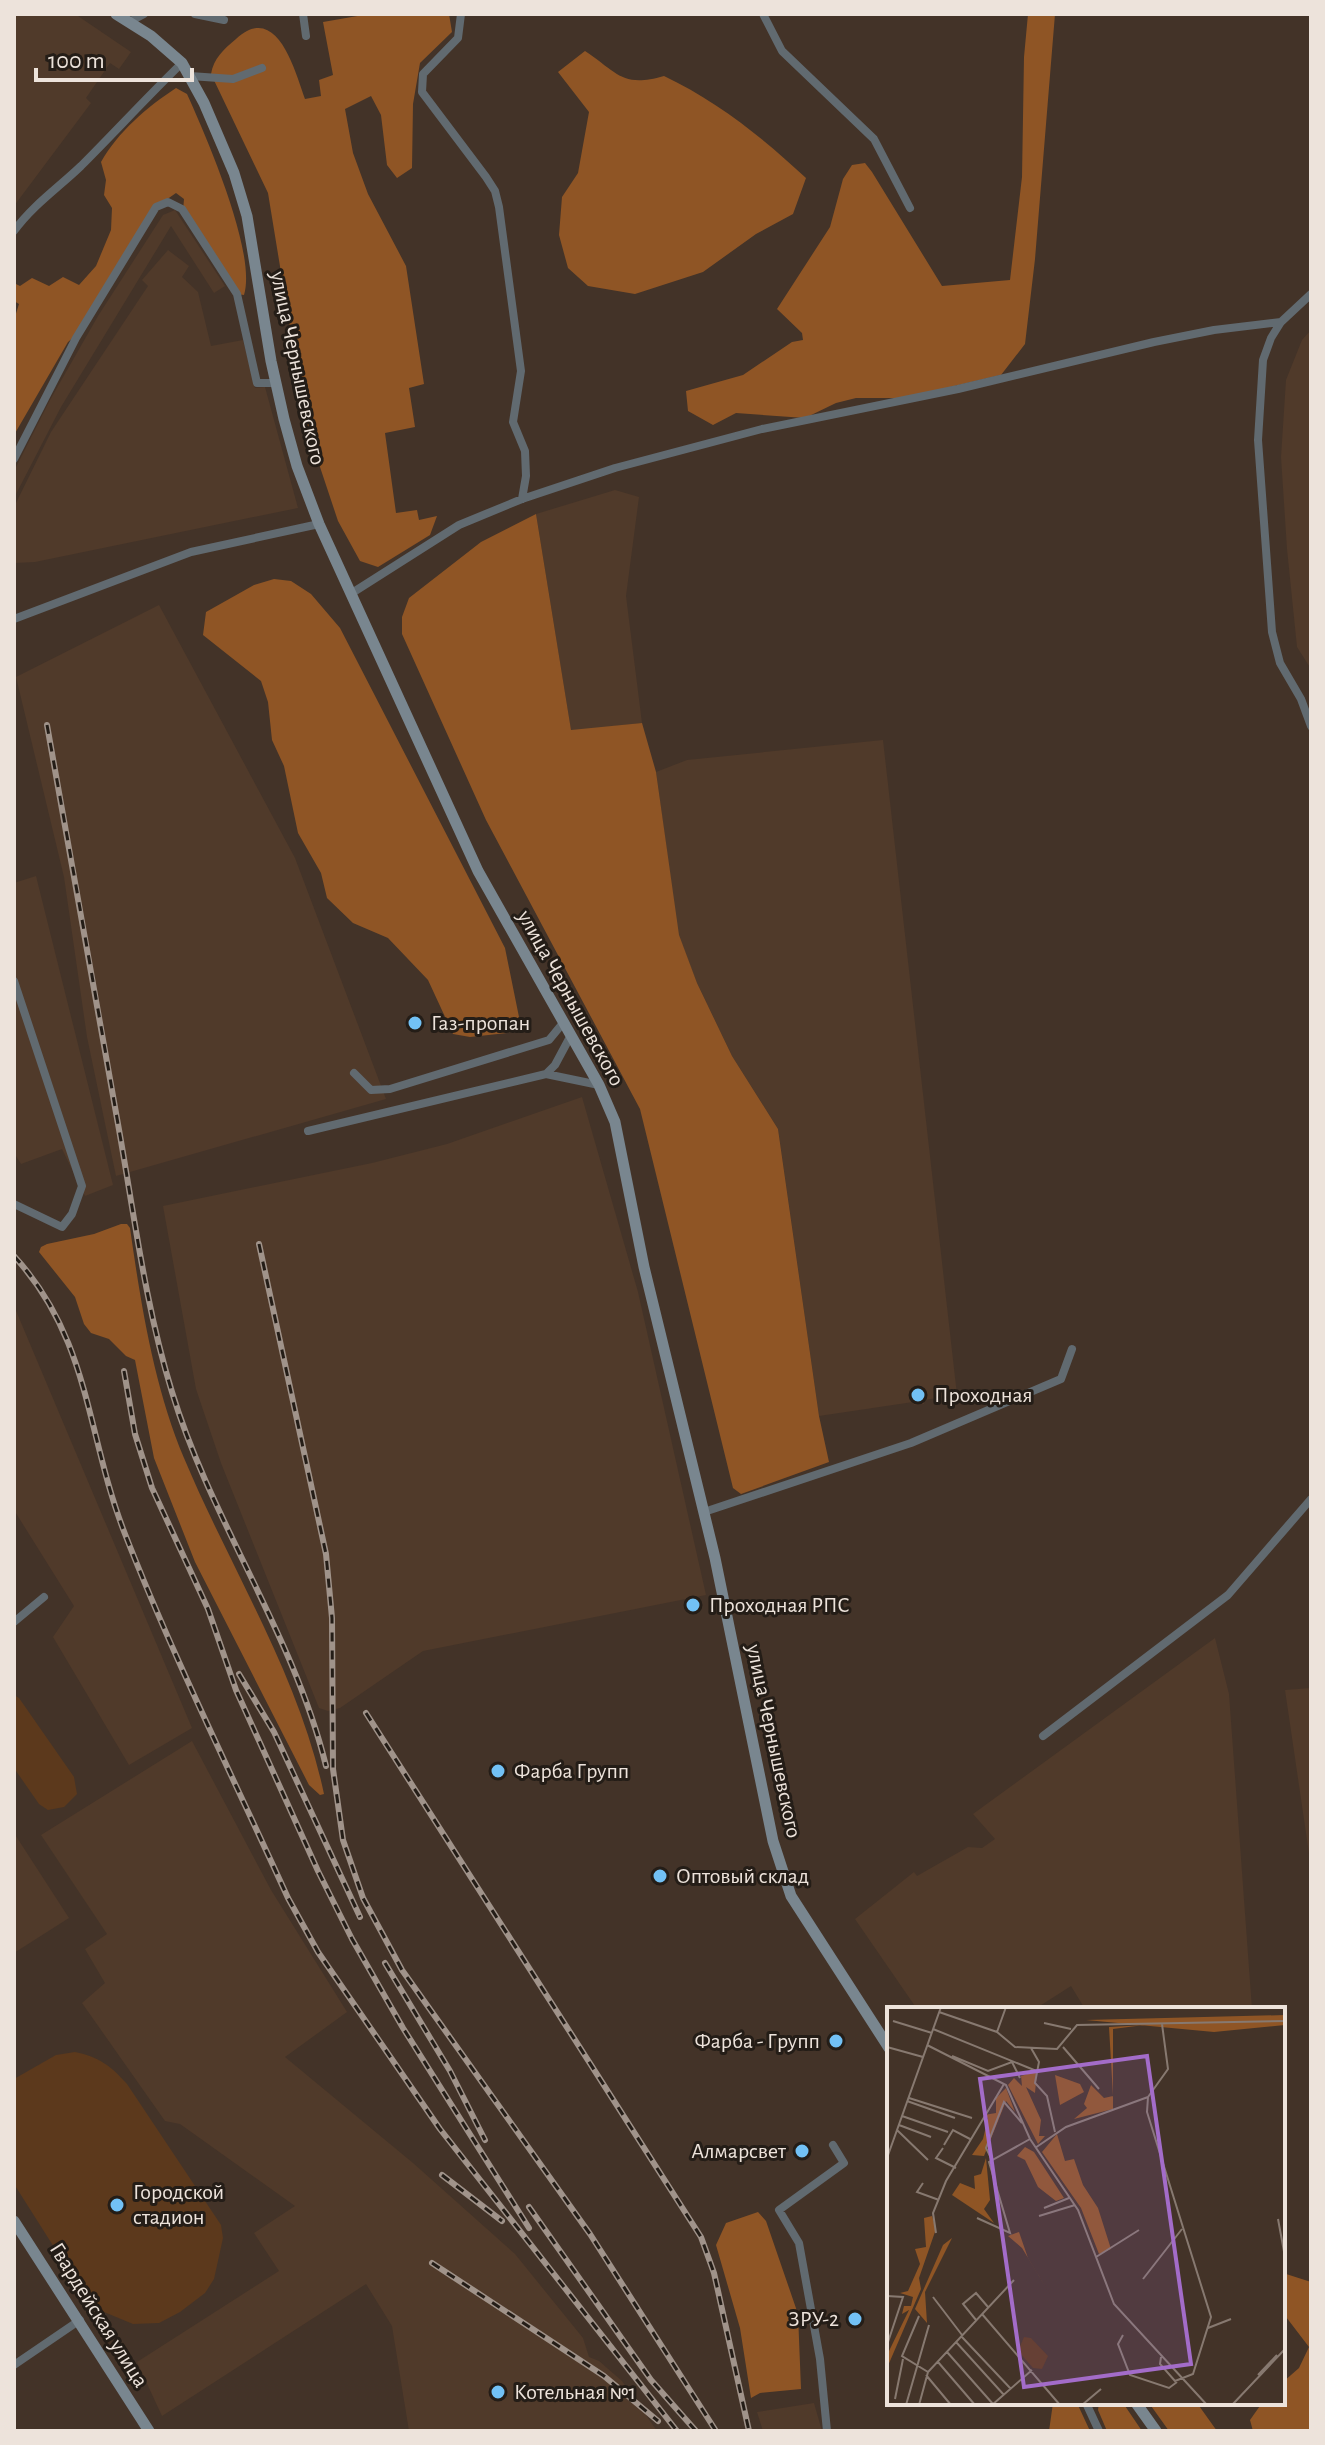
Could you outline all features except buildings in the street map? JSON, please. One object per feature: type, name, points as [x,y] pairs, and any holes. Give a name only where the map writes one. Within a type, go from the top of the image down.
[{"type":"main road","name":"улица Чернышевского","points":[[116,14],[151,36],[182,63],[190,76],[242,196],[276,383],[297,466],[319,524],[461,836],[599,1085],[615,1122],[644,1267],[704,1512],[773,1841],[791,1896],[887,2045]]},
{"type":"main road","name":"Гвардейская улица","points":[[14,2221],[149,2431]]},
{"type":"main road","points":[[1137,2405],[1156,2431]]},
{"type":"street","points":[[129,22],[144,14]]},
{"type":"street","points":[[195,14],[224,20]]},
{"type":"street","points":[[303,14],[306,36]]},
{"type":"street","points":[[461,14],[458,38],[423,74],[422,92],[495,191],[499,207],[521,371],[513,422],[525,451],[526,476],[522,499]]},
{"type":"street","points":[[763,14],[782,51],[874,139],[910,208]]},
{"type":"street","points":[[14,231],[37,203],[83,164],[182,63]]},
{"type":"street","points":[[190,76],[233,79],[262,68]]},
{"type":"street","points":[[14,459],[76,338],[156,207],[168,202],[182,209],[237,294],[257,383],[276,383]]},
{"type":"street","points":[[1311,294],[1281,322],[1263,360],[1258,440],[1271,616],[1280,663],[1301,699],[1311,726]]},
{"type":"street","points":[[352,593],[459,525],[522,499],[605,471],[762,429],[958,389],[1214,330],[1281,322]]},
{"type":"street","points":[[14,619],[191,552],[319,524]]},
{"type":"street","points":[[14,981],[82,1186],[72,1214],[62,1227],[14,1204]]},
{"type":"street","points":[[354,1073],[371,1090],[390,1089],[549,1040],[563,1023]]},
{"type":"street","points":[[546,1074],[555,1065],[570,1037]]},
{"type":"street","points":[[308,1131],[546,1074],[599,1085]]},
{"type":"street","points":[[704,1512],[911,1443],[1061,1379],[1072,1349]]},
{"type":"street","points":[[1043,1736],[1228,1595],[1311,1499]]},
{"type":"street","points":[[14,1622],[44,1597]]},
{"type":"street","points":[[827,2431],[820,2359],[799,2243],[779,2210],[844,2163],[833,2145]]},
{"type":"street","points":[[14,2365],[80,2320]]},
{"type":"street","points":[[1086,2405],[1099,2431]]},
{"type":"shaded area","points":[[14,14],[75,14],[131,52],[119,69],[110,63],[86,98],[91,103],[14,206]]},
{"type":"shaded area","points":[[369,14],[449,14],[452,32],[420,63],[413,104],[412,168],[397,178],[387,165],[381,115],[371,96],[345,109],[353,153],[368,194],[406,266],[424,384],[409,388],[415,427],[385,433],[396,513],[417,510],[419,520],[437,516],[430,535],[378,567],[360,561],[338,521],[306,425],[268,193],[211,74],[217,59],[231,43],[250,30],[263,28],[282,44],[305,99],[321,96],[319,80],[333,75],[323,22]]},
{"type":"shaded area","points":[[1028,14],[1055,14],[1025,344],[1001,375],[904,398],[856,398],[836,403],[805,418],[736,413],[713,425],[688,411],[686,391],[743,375],[792,342],[803,340],[802,333],[777,309],[830,227],[843,179],[852,165],[865,163],[872,172],[942,286],[1010,280],[1022,177],[1024,57]]},
{"type":"shaded area","points":[[585,51],[613,72],[629,79],[664,76],[721,109],[756,135],[806,178],[793,214],[756,234],[703,272],[635,294],[588,286],[568,268],[559,235],[562,197],[578,173],[589,112],[558,72]]},
{"type":"shaded area","points":[[176,88],[187,94],[228,194],[243,252],[246,276],[244,295],[237,294],[183,211],[184,199],[176,193],[156,207],[81,331],[68,342],[14,435],[14,320],[19,304],[14,301],[14,283],[20,286],[32,278],[49,286],[63,277],[79,285],[96,266],[111,230],[112,208],[104,195],[106,180],[101,162],[134,121]]},
{"type":"shaded area","points":[[175,210],[225,286],[214,293],[171,226],[61,407],[14,498],[14,471],[50,400],[98,316],[163,215]]},
{"type":"shaded area","points":[[168,250],[189,266],[182,277],[198,292],[211,346],[243,340],[255,388],[265,387],[298,508],[35,562],[14,563],[14,507],[51,432],[148,286],[142,280]]},
{"type":"shaded area","points":[[1311,330],[1311,669],[1297,647],[1281,457],[1286,380],[1302,340]]},
{"type":"shaded area","points":[[615,490],[639,497],[626,596],[642,723],[571,731],[536,514]]},
{"type":"shaded area","points":[[536,514],[571,730],[642,723],[656,772],[679,935],[697,983],[732,1056],[778,1129],[819,1416],[829,1462],[741,1494],[733,1488],[640,1109],[486,820],[402,634],[402,617],[409,598],[481,542]]},
{"type":"shaded area","points":[[274,579],[291,581],[311,594],[340,628],[505,948],[519,1017],[507,1033],[470,1037],[453,1034],[428,980],[388,938],[353,923],[327,898],[321,873],[298,833],[284,766],[272,740],[268,702],[261,681],[203,635],[206,612],[254,585]]},
{"type":"shaded area","points":[[159,605],[295,858],[386,1099],[116,1176],[87,1037],[64,877],[16,677]]},
{"type":"shaded area","points":[[883,740],[957,1395],[924,1400],[924,1404],[914,1405],[913,1402],[819,1416],[778,1129],[732,1056],[678,935],[656,772],[687,760]]},
{"type":"shaded area","points":[[36,876],[113,1185],[85,1196],[62,1149],[21,1164],[14,1153],[14,883]]},
{"type":"shaded area","points":[[582,1097],[638,1292],[706,1595],[423,1651],[340,1708],[328,1711],[319,1708],[221,1463],[196,1389],[163,1206],[372,1163],[447,1144]]},
{"type":"shaded area","points":[[127,1224],[130,1228],[150,1345],[164,1403],[202,1500],[281,1665],[313,1750],[324,1794],[320,1795],[309,1785],[195,1562],[154,1458],[135,1360],[126,1356],[109,1339],[91,1333],[84,1324],[75,1297],[39,1252],[47,1244],[94,1234]]},
{"type":"shaded area","points":[[14,1306],[192,1728],[129,1765],[53,1637],[74,1606],[14,1510]]},
{"type":"shaded area","points":[[1215,1638],[1229,1694],[1252,2007],[1084,2007],[1071,1986],[1038,2007],[916,2007],[855,1919],[914,1872],[917,1876],[968,1847],[982,1848],[995,1839],[973,1814]]},
{"type":"shaded area","points":[[1311,1688],[1311,1867],[1285,1690]]},
{"type":"shaded area","points":[[14,1695],[74,1777],[77,1794],[64,1807],[48,1810],[39,1804],[14,1768]]},
{"type":"shaded area","points":[[192,1741],[271,1890],[347,2012],[285,2057],[413,2163],[515,2254],[583,2338],[589,2357],[599,2361],[622,2381],[657,2431],[409,2431],[392,2326],[366,2284],[162,2416],[137,2362],[279,2271],[254,2233],[295,2206],[180,2124],[165,2121],[82,2003],[105,1983],[85,1949],[107,1934],[41,1835]]},
{"type":"shaded area","points":[[14,1833],[69,1918],[14,1953]]},
{"type":"shaded area","name":"Городской стадион","points":[[75,2052],[104,2063],[127,2084],[221,2225],[223,2238],[214,2279],[205,2293],[159,2323],[133,2324],[92,2307],[14,2184],[14,2079],[56,2055]]},
{"type":"shaded area","points":[[758,2212],[766,2221],[798,2314],[801,2389],[760,2393],[751,2398],[740,2328],[716,2245],[726,2223]]},
{"type":"shaded area","points":[[1285,2274],[1311,2282],[1311,2431],[1253,2431],[1250,2420],[1261,2405],[1285,2405],[1285,2380],[1299,2368],[1309,2347],[1285,2316]]},
{"type":"shaded area","points":[[814,2403],[822,2431],[763,2431],[757,2412]]},
{"type":"shaded area","points":[[1053,2405],[1078,2405],[1090,2431],[1049,2431]]},
{"type":"shaded area","points":[[1099,2405],[1124,2405],[1142,2431],[1107,2431]]},
{"type":"shaded area","points":[[1150,2405],[1198,2405],[1217,2431],[1169,2431]]},
{"type":"railway","points":[[47,725],[154,1326],[189,1440],[294,1670],[326,1766]]},
{"type":"railway","points":[[259,1244],[326,1554],[332,1618],[333,1769],[343,1840],[363,1898],[402,1970],[590,2234],[716,2431]]},
{"type":"railway","points":[[14,1256],[39,1288],[73,1355],[125,1534],[183,1671],[288,1898],[318,1952],[440,2129],[677,2431]]},
{"type":"railway","points":[[124,1371],[135,1434],[152,1488],[208,1609],[236,1690],[318,1871],[352,1939],[403,2028],[529,2228]]},
{"type":"railway","points":[[239,1674],[274,1732],[360,1917]]},
{"type":"railway","points":[[366,1713],[701,2237],[714,2273],[749,2431]]},
{"type":"railway","points":[[385,1963],[450,2071],[485,2140]]},
{"type":"railway","points":[[442,2175],[502,2221]]},
{"type":"railway","points":[[529,2207],[651,2380],[696,2431]]},
{"type":"railway","points":[[432,2263],[604,2376],[658,2421]]},
{"type":"place","name":"Газ-пропан","points":[[415,1023]]},
{"type":"place","name":"Проходная","points":[[918,1395]]},
{"type":"place","name":"Проходная РПС","points":[[693,1605]]},
{"type":"place","name":"Фарба Групп","points":[[498,1771]]},
{"type":"place","name":"Оптовый склад","points":[[660,1876]]},
{"type":"place","name":"Фарба - Групп","points":[[836,2041]]},
{"type":"place","name":"Алмарсвет","points":[[802,2151]]},
{"type":"place","name":"Городской стадион","points":[[117,2205]]},
{"type":"place","name":"ЗРУ-2","points":[[855,2319]]},
{"type":"place","name":"Котельная №1","points":[[498,2392]]}]
